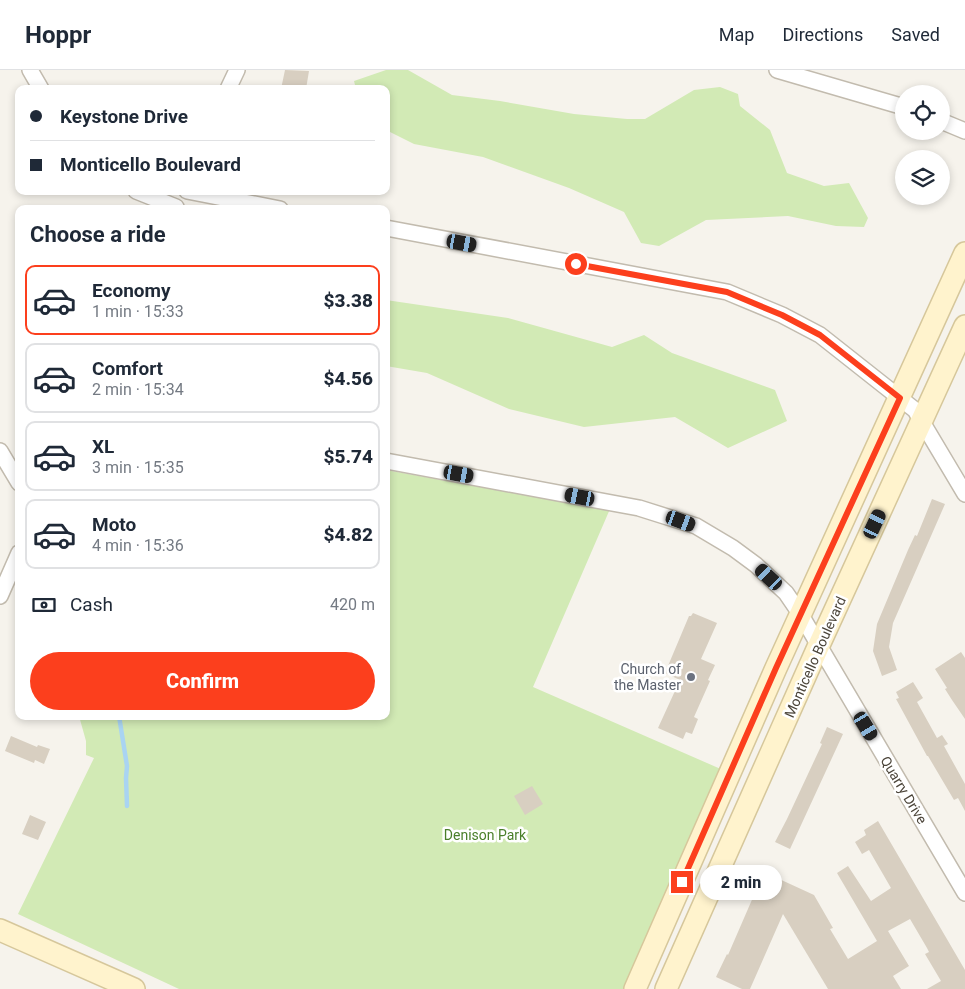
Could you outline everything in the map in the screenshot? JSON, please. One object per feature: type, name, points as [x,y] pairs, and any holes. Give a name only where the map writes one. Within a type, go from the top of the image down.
[{"type":"main road","points":[[635,989],[801,615],[965,253]]},
{"type":"main road","name":"Monticello Boulevard","points":[[666,989],[965,326]]},
{"type":"main road","points":[[0,930],[134,989]]},
{"type":"street","points":[[30,70],[39,85]]},
{"type":"street","points":[[230,85],[237,70]]},
{"type":"street","points":[[777,70],[895,104]]},
{"type":"street","points":[[950,124],[965,130]]},
{"type":"street","points":[[145,195],[168,205]]},
{"type":"street","points":[[208,195],[259,205]]},
{"type":"street","points":[[390,229],[727,292],[782,315],[820,335],[915,410],[965,494]]},
{"type":"street","points":[[0,451],[15,476]]},
{"type":"street","name":"Quarry Drive","points":[[390,462],[639,508],[696,526],[733,548],[756,565],[786,593],[801,615],[965,893]]},
{"type":"street","points":[[0,596],[15,562]]},
{"type":"green space","points":[[386,70],[408,70],[452,95],[574,114],[627,119],[645,119],[694,90],[720,87],[738,94],[740,106],[770,130],[787,173],[824,186],[849,183],[868,218],[864,227],[836,226],[788,216],[706,220],[659,246],[641,243],[624,212],[569,188],[483,157],[414,144],[390,132],[390,85],[355,85],[354,81]]},
{"type":"green space","points":[[390,301],[508,318],[612,347],[644,335],[672,353],[775,390],[787,421],[728,448],[675,417],[584,427],[509,409],[427,373],[390,367]]},
{"type":"green space","name":"Denison Park","points":[[390,471],[610,509],[533,687],[723,770],[625,989],[179,989],[18,914],[94,758],[86,755],[86,741],[80,720],[390,720]]},
{"type":"building","points":[[285,70],[309,71],[307,85],[282,85]]},
{"type":"building","points":[[932,499],[945,504],[893,623],[889,647],[897,670],[882,676],[873,651],[877,624]]},
{"type":"building","name":"Church of the Master","points":[[693,613],[717,623],[701,659],[715,665],[694,717],[698,719],[692,734],[686,732],[683,739],[658,728],[680,680],[665,673],[689,616]]},
{"type":"building","points":[[961,652],[965,658],[965,719],[945,689],[947,688],[935,669]]},
{"type":"building","points":[[913,682],[923,698],[917,702],[937,738],[942,735],[948,744],[944,746],[965,784],[965,811],[958,798],[954,800],[927,756],[896,699],[899,698],[896,692]]},
{"type":"building","points":[[827,727],[843,734],[790,849],[775,842],[822,744],[820,743]]},
{"type":"building","points":[[11,736],[37,747],[38,745],[50,749],[44,764],[35,760],[34,763],[5,751]]},
{"type":"building","points":[[532,786],[543,804],[525,815],[514,796]]},
{"type":"building","points":[[30,815],[46,822],[38,840],[22,834]]},
{"type":"building","points":[[878,821],[965,970],[965,989],[927,989],[941,981],[925,954],[929,952],[927,948],[910,919],[888,931],[909,966],[893,976],[901,989],[828,989],[783,914],[750,989],[742,989],[716,977],[728,955],[764,872],[814,895],[833,928],[830,929],[848,959],[877,941],[837,873],[848,866],[871,901],[891,888],[869,850],[862,854],[855,842],[866,835],[864,830]]},
{"type":"waterway","points":[[120,720],[127,766],[127,806]]},
{"type":"place","name":"Church of the Master","points":[[691,677]]},
{"type":"route","points":[[576,264],[727,292],[782,315],[820,335],[900,398],[776,668],[682,882]]}]
